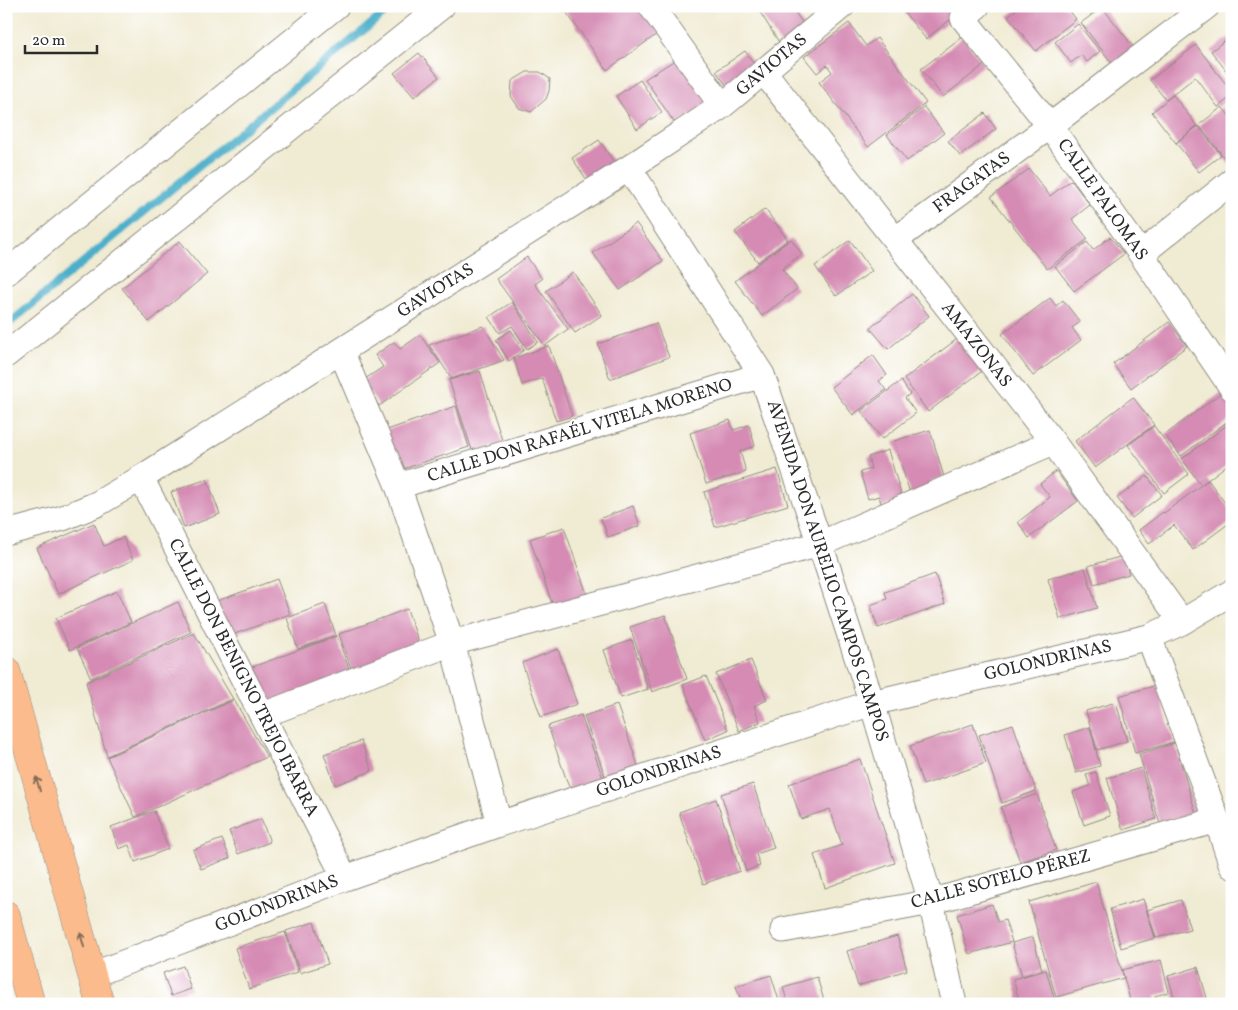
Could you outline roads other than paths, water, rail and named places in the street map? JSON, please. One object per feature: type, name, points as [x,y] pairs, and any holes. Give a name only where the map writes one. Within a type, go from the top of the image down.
[{"type":"highway","points":[[6,670],[100,1004]]},
{"type":"highway","points":[[6,915],[31,1004]]},
{"type":"street","points":[[6,273],[336,6]]},
{"type":"street","points":[[6,355],[442,6]]},
{"type":"street","points":[[651,6],[722,106]]},
{"type":"street","name":"GAVIOTAS","points":[[6,533],[62,518],[97,504],[341,352],[630,168],[722,106],[842,6]]},
{"type":"street","name":"FRAGATAS","points":[[895,240],[1050,126],[1207,6]]},
{"type":"street","name":"CALLE PALOMAS","points":[[970,12],[1141,254],[1232,388]]},
{"type":"street","name":"AMAZONAS","points":[[764,72],[1053,442],[1182,622]]},
{"type":"street","name":"AVENIDA DON AURELIO CAMPOS CAMPOS","points":[[630,168],[762,375],[872,703],[931,902],[954,1004]]},
{"type":"street","points":[[1141,254],[1232,182]]},
{"type":"street","points":[[341,352],[398,486],[452,643],[498,824]]},
{"type":"street","name":"CALLE DON RAFAÉL VITELA MORENO","points":[[398,486],[762,375]]},
{"type":"street","points":[[263,715],[452,643],[820,544],[1053,442]]},
{"type":"street","name":"CALLE DON BENIGNO TREJO IBARRA","points":[[141,478],[345,878]]},
{"type":"street","name":"GOLONDRINAS","points":[[92,975],[345,878],[498,824],[872,703],[1149,636],[1182,622],[1232,592]]},
{"type":"street","points":[[1149,636],[1217,820],[1232,866]]},
{"type":"street","name":"CALLE SOTELO PÉREZ","points":[[783,930],[931,902],[1217,820]]},
{"type":"waterway","points":[[6,326],[393,6]]}]
